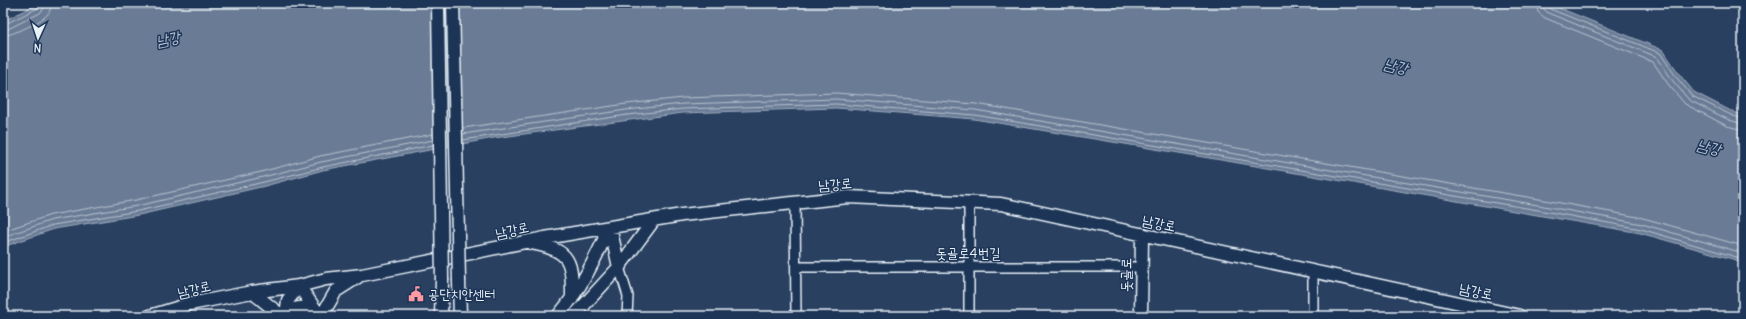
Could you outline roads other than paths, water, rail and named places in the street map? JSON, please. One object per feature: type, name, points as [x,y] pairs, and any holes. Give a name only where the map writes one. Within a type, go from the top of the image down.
[{"type":"street","points":[[438,3],[442,280],[440,314]]},
{"type":"street","points":[[453,3],[460,316]]},
{"type":"street","name":"남강로","points":[[150,316],[190,304],[252,292],[299,286],[326,279],[362,275],[526,242],[610,227],[682,215],[848,197],[1001,204],[1313,272],[1486,312],[1520,316]]},
{"type":"street","points":[[795,203],[796,316]]},
{"type":"street","points":[[969,203],[969,316]]},
{"type":"street","points":[[574,316],[619,267],[654,220]]},
{"type":"street","points":[[610,227],[619,267],[628,296],[627,316]]},
{"type":"street","points":[[558,316],[572,300],[590,270],[610,227]]},
{"type":"street","name":"돗골로","points":[[1141,316],[1142,234]]},
{"type":"street","points":[[526,242],[545,245],[563,253],[571,267],[572,300]]},
{"type":"street","name":"돗골로4번길","points":[[796,267],[1142,266]]},
{"type":"street","points":[[1313,272],[1313,316]]},
{"type":"street","points":[[325,316],[325,310],[336,291],[362,275]]},
{"type":"street","points":[[285,315],[288,300],[299,286],[320,316]]},
{"type":"street","points":[[252,292],[285,315]]},
{"type":"street","points":[[460,301],[464,316]]},
{"type":"street","points":[[285,315],[296,307],[306,308],[316,316]]},
{"type":"water","name":"남강","points":[[40,3],[1547,3],[1663,50],[1694,92],[1733,112],[1743,115],[1743,263],[1640,233],[1227,161],[974,119],[836,108],[683,113],[494,138],[323,170],[265,186],[139,215],[54,229],[3,247],[3,21]]},
{"type":"place","name":"공단치안센터","points":[[416,294]]}]
